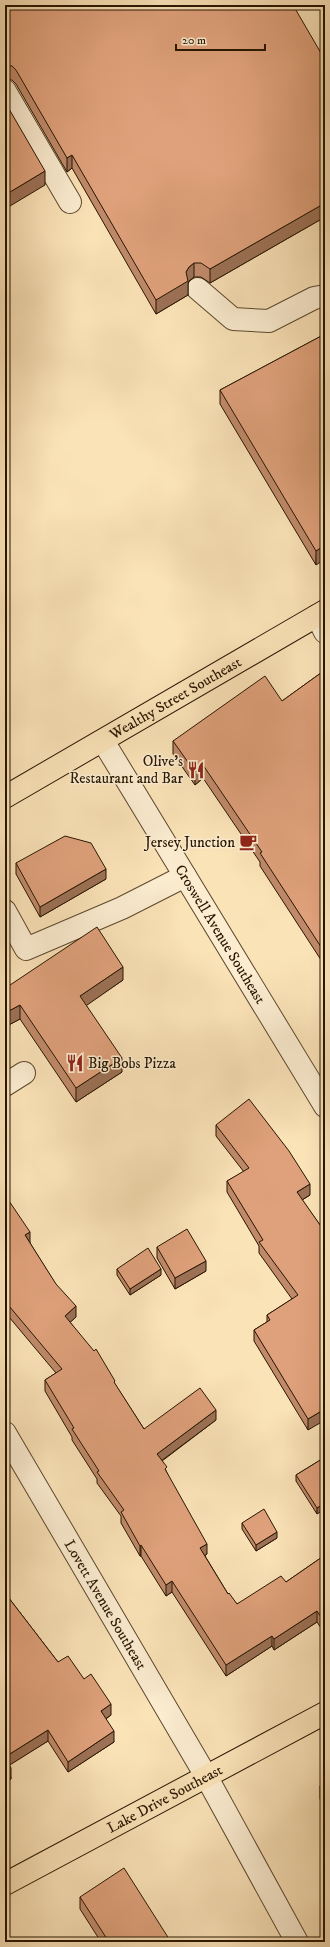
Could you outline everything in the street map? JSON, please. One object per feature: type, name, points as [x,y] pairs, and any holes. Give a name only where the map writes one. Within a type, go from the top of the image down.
[{"type":"main road","name":"Wealthy Street Southeast","points":[[5,797],[322,620]]},
{"type":"main road","name":"Lake Drive Southeast","points":[[5,1884],[325,1713]]},
{"type":"street","points":[[5,91],[70,202]]},
{"type":"street","points":[[198,290],[233,319],[240,320],[270,321],[314,298],[325,296]]},
{"type":"street","name":"Croswell Avenue Southeast","points":[[103,741],[325,1106]]},
{"type":"street","points":[[5,911],[26,948],[122,908],[185,876]]},
{"type":"street","points":[[5,1084],[24,1073]]},
{"type":"street","name":"Lovett Avenue Southeast","points":[[5,1433],[206,1776],[297,1942]]},
{"type":"building","points":[[5,5],[293,5],[325,60],[325,203],[210,269],[201,263],[194,263],[186,272],[188,281],[156,300],[72,155],[67,158],[16,70],[12,66],[5,65]]},
{"type":"building","points":[[5,102],[45,171],[5,195]]},
{"type":"building","points":[[325,334],[325,545],[316,551],[220,390]]},
{"type":"building","points":[[325,670],[325,953],[260,853],[262,852],[203,765],[195,772],[173,741],[265,676],[282,701]]},
{"type":"building","points":[[65,836],[91,843],[106,869],[40,907],[16,863]]},
{"type":"building","points":[[97,927],[123,967],[80,996],[122,1058],[76,1088],[20,1005],[5,1013],[5,984],[7,987]]},
{"type":"building","points":[[249,1099],[289,1151],[310,1184],[297,1192],[325,1232],[325,1409],[308,1419],[254,1330],[270,1320],[267,1315],[298,1295],[259,1242],[263,1240],[227,1181],[249,1168],[216,1125]]},
{"type":"building","points":[[5,1195],[30,1232],[25,1235],[56,1284],[76,1306],[65,1316],[94,1351],[96,1349],[115,1381],[114,1382],[144,1429],[200,1388],[216,1410],[157,1454],[167,1467],[165,1469],[207,1544],[200,1548],[228,1594],[229,1593],[237,1604],[281,1576],[286,1582],[325,1555],[325,1623],[317,1611],[274,1639],[272,1636],[226,1665],[172,1581],[166,1585],[141,1545],[140,1546],[121,1512],[124,1510],[97,1472],[99,1471],[72,1429],[74,1428],[45,1380],[62,1369],[9,1306],[5,1308]]},
{"type":"building","points":[[187,1229],[206,1261],[175,1278],[157,1247]]},
{"type":"building","points":[[148,1248],[161,1269],[130,1289],[117,1269]]},
{"type":"building","points":[[322,1459],[325,1464],[325,1503],[317,1508],[296,1475]]},
{"type":"building","points":[[264,1509],[277,1532],[256,1545],[242,1523]]},
{"type":"building","points":[[5,1593],[58,1662],[68,1656],[84,1679],[91,1674],[111,1704],[101,1711],[114,1731],[68,1762],[48,1730],[5,1757],[5,1667],[8,1665],[5,1662]]},
{"type":"building","points":[[5,1757],[11,1768],[5,1772]]},
{"type":"building","points":[[325,1783],[325,1795],[320,1786]]},
{"type":"building","points":[[124,1868],[171,1942],[109,1942],[80,1897]]},
{"type":"place","name":"Olive’s Restaurant and Bar","points":[[196,770]]},
{"type":"place","name":"Jersey Junction","points":[[248,842]]},
{"type":"place","name":"Big Bobs Pizza","points":[[75,1063]]}]
